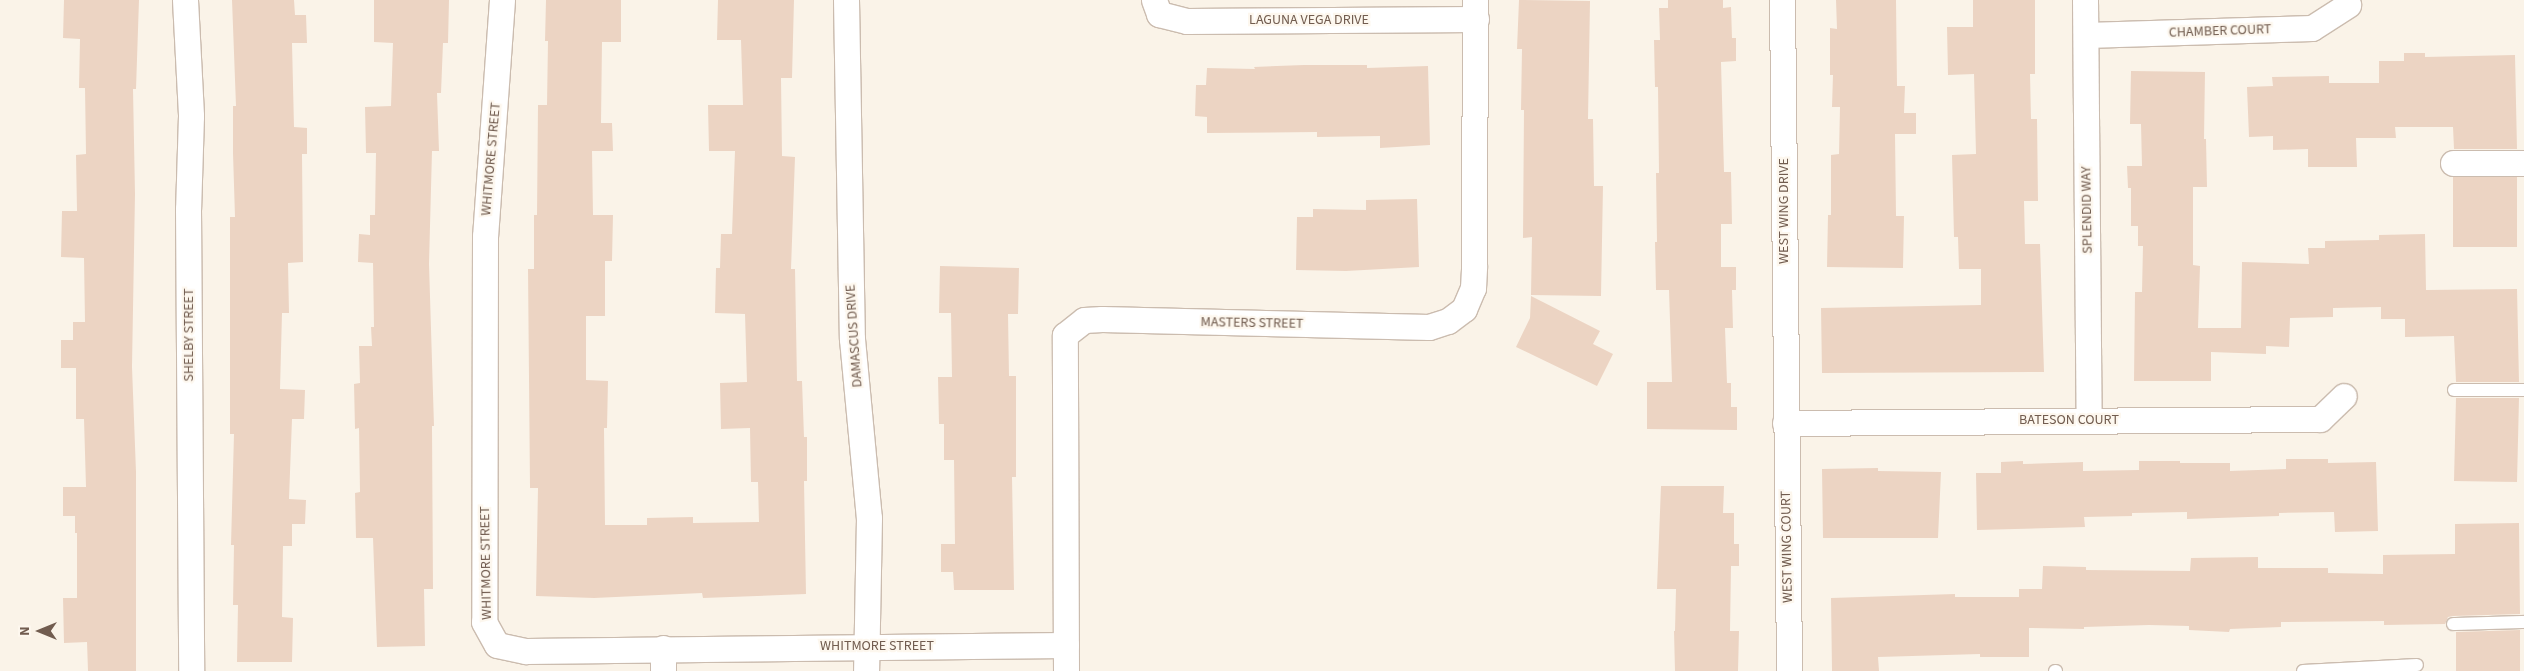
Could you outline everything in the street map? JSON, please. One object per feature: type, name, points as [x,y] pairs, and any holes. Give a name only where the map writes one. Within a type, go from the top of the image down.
[{"type":"street","name":"SHELBY STREET","points":[[185,0],[191,116],[188,209],[191,671]]},
{"type":"street","name":"WHITMORE STREET","points":[[502,0],[485,236],[484,622],[498,646],[526,651],[663,659],[866,646],[1066,645]]},
{"type":"street","name":"DAMASCUS DRIVE","points":[[846,0],[852,339],[869,518],[866,671]]},
{"type":"street","name":"LAGUNA VEGA DRIVE","points":[[1154,0],[1159,14],[1187,21],[1476,10]]},
{"type":"street","name":"WEST WING DRIVE","points":[[1782,0],[1785,423]]},
{"type":"street","name":"SPLENDID WAY","points":[[2085,0],[2089,420]]},
{"type":"street","name":"CHAMBER COURT","points":[[2086,35],[2312,28],[2348,5]]},
{"type":"street","name":"MASTERS STREET","points":[[1066,671],[1065,335],[1084,320],[1102,319],[1429,327],[1454,317],[1464,309],[1473,288],[1476,10]]},
{"type":"street","points":[[2453,162],[2524,162]]},
{"type":"street","name":"BATESON COURT","points":[[1785,423],[2320,418],[2344,396]]},
{"type":"street","name":"WEST WING COURT","points":[[1785,423],[1789,671]]},
{"type":"lane","points":[[2454,390],[2524,390]]},
{"type":"lane","points":[[2453,624],[2524,622]]},
{"type":"lane","points":[[2302,671],[2417,665]]},
{"type":"building","points":[[64,0],[139,0],[136,89],[133,89],[135,194],[132,367],[136,472],[136,671],[88,671],[87,642],[64,643],[63,598],[77,598],[77,533],[75,533],[75,516],[63,516],[63,487],[86,487],[84,419],[76,419],[76,368],[61,368],[61,340],[73,340],[73,322],[85,322],[84,258],[61,257],[62,211],[77,211],[76,155],[86,154],[85,88],[79,88],[80,39],[63,38]]},
{"type":"building","points":[[232,0],[294,0],[295,15],[306,15],[307,43],[292,43],[294,127],[307,128],[307,154],[302,154],[303,262],[288,263],[289,313],[282,313],[280,389],[305,390],[304,419],[292,419],[289,499],[306,500],[305,524],[292,524],[292,546],[283,546],[282,617],[293,618],[292,662],[237,662],[238,605],[233,605],[234,545],[231,545],[234,434],[230,434],[230,217],[235,217],[233,106],[236,106]]},
{"type":"building","points":[[374,0],[449,0],[448,43],[443,43],[441,93],[437,93],[439,151],[432,151],[429,264],[434,426],[432,426],[433,589],[424,589],[425,646],[377,647],[373,538],[356,538],[355,493],[360,492],[359,428],[355,429],[354,384],[360,383],[359,346],[372,346],[371,327],[374,327],[373,263],[358,262],[359,234],[370,235],[370,215],[375,215],[376,153],[366,153],[365,107],[391,106],[393,43],[374,42]]},
{"type":"building","points":[[546,0],[621,0],[621,42],[602,42],[601,123],[612,123],[613,151],[592,151],[593,215],[613,215],[612,261],[605,261],[605,316],[586,316],[586,380],[608,381],[607,428],[604,428],[605,525],[647,525],[647,518],[693,517],[693,523],[759,522],[758,482],[751,482],[750,428],[721,429],[720,383],[747,382],[745,314],[715,313],[716,268],[720,268],[721,234],[732,234],[735,151],[709,151],[708,105],[743,105],[741,40],[717,40],[718,0],[794,0],[792,78],[781,78],[782,156],[795,157],[791,269],[795,269],[797,381],[802,381],[804,437],[807,437],[807,481],[804,481],[806,594],[703,598],[702,593],[594,598],[536,596],[538,488],[530,488],[528,269],[534,269],[534,215],[537,215],[538,105],[547,105],[548,41],[545,41]]},
{"type":"building","points":[[1519,0],[1590,1],[1588,119],[1593,119],[1594,186],[1603,186],[1601,296],[1531,295],[1532,237],[1523,238],[1524,110],[1521,110],[1522,49],[1517,49]]},
{"type":"building","points":[[1668,0],[1723,0],[1723,8],[1731,7],[1732,38],[1736,38],[1736,61],[1721,62],[1724,172],[1731,172],[1732,224],[1721,224],[1721,267],[1736,267],[1736,290],[1732,290],[1733,328],[1725,328],[1727,383],[1731,383],[1731,407],[1737,407],[1737,430],[1647,429],[1647,382],[1672,382],[1669,290],[1656,290],[1655,242],[1657,242],[1656,173],[1659,173],[1658,87],[1655,87],[1654,40],[1660,40],[1659,8],[1668,8]]},
{"type":"building","points":[[1836,0],[1896,0],[1897,86],[1905,86],[1904,113],[1916,113],[1916,134],[1895,134],[1896,216],[1904,216],[1903,268],[1827,267],[1828,215],[1831,215],[1831,155],[1839,154],[1840,107],[1832,107],[1833,75],[1830,75],[1830,28],[1837,29]]},
{"type":"building","points":[[1973,0],[2035,0],[2035,74],[2030,74],[2031,119],[2037,119],[2038,201],[2024,201],[2025,244],[2040,244],[2044,372],[1822,373],[1821,308],[1981,305],[1981,269],[1959,269],[1958,237],[1954,237],[1952,155],[1976,154],[1974,74],[1948,75],[1947,27],[1973,27]]},
{"type":"building","points":[[2404,53],[2425,53],[2425,57],[2515,55],[2517,149],[2454,149],[2453,127],[2395,127],[2396,138],[2356,138],[2357,167],[2308,167],[2308,149],[2273,150],[2273,136],[2249,137],[2247,87],[2273,86],[2272,77],[2329,76],[2329,83],[2379,83],[2379,61],[2404,61]]},
{"type":"building","points":[[1367,65],[1367,68],[1428,66],[1430,145],[1380,148],[1380,136],[1317,137],[1317,132],[1207,133],[1207,117],[1195,116],[1196,85],[1206,85],[1207,68],[1255,69],[1254,67]]},
{"type":"building","points":[[2131,71],[2205,72],[2204,139],[2206,139],[2207,187],[2193,187],[2193,265],[2200,266],[2198,328],[2241,328],[2242,262],[2309,264],[2308,248],[2325,248],[2325,241],[2379,240],[2379,235],[2425,234],[2426,290],[2517,289],[2519,382],[2456,382],[2454,336],[2405,337],[2405,319],[2381,319],[2381,307],[2333,308],[2333,317],[2290,318],[2289,347],[2266,346],[2266,354],[2211,352],[2211,381],[2134,381],[2135,292],[2142,292],[2143,246],[2138,246],[2138,226],[2131,226],[2131,188],[2128,188],[2127,166],[2142,166],[2141,124],[2130,124]]},
{"type":"building","points":[[2453,177],[2517,177],[2517,247],[2453,247]]},
{"type":"building","points":[[1417,199],[1419,267],[1346,271],[1296,270],[1297,217],[1313,217],[1313,209],[1366,210],[1366,200]]},
{"type":"building","points":[[940,266],[1019,268],[1018,314],[1008,314],[1009,376],[1016,376],[1016,477],[1012,477],[1014,590],[954,590],[953,572],[941,572],[941,544],[955,544],[954,460],[944,460],[944,424],[939,424],[938,377],[952,377],[951,313],[939,313]]},
{"type":"building","points":[[1531,296],[1600,331],[1593,344],[1613,354],[1597,386],[1516,347],[1530,318]]},
{"type":"building","points":[[2456,398],[2519,398],[2517,482],[2454,481]]},
{"type":"building","points":[[2286,459],[2328,459],[2328,463],[2376,462],[2378,531],[2335,532],[2334,512],[2279,513],[2279,516],[2187,519],[2187,512],[2132,513],[2132,516],[2084,517],[2085,527],[1977,530],[1976,473],[2001,473],[2001,462],[2023,461],[2023,464],[2083,462],[2083,471],[2139,470],[2139,461],[2180,461],[2180,463],[2230,463],[2230,471],[2286,469]]},
{"type":"building","points":[[1878,468],[1878,471],[1941,472],[1938,538],[1823,538],[1822,469]]},
{"type":"building","points":[[1661,486],[1724,486],[1723,513],[1734,513],[1734,544],[1739,544],[1739,566],[1731,566],[1730,631],[1739,631],[1738,671],[1675,671],[1676,589],[1657,589]]},
{"type":"building","points":[[2519,523],[2520,614],[2453,616],[2448,617],[2445,624],[2384,625],[2384,621],[2281,622],[2281,627],[2230,629],[2229,632],[2189,630],[2189,626],[2149,625],[2084,627],[2084,629],[2029,628],[2029,657],[1980,657],[1980,654],[1878,657],[1879,671],[1832,671],[1831,598],[1955,594],[1955,597],[2019,597],[2019,589],[2042,589],[2043,566],[2086,567],[2086,570],[2190,571],[2191,558],[2258,557],[2258,568],[2328,568],[2328,573],[2383,574],[2383,555],[2455,554],[2455,524]]},
{"type":"building","points":[[2520,630],[2520,671],[2456,671],[2456,632]]}]
